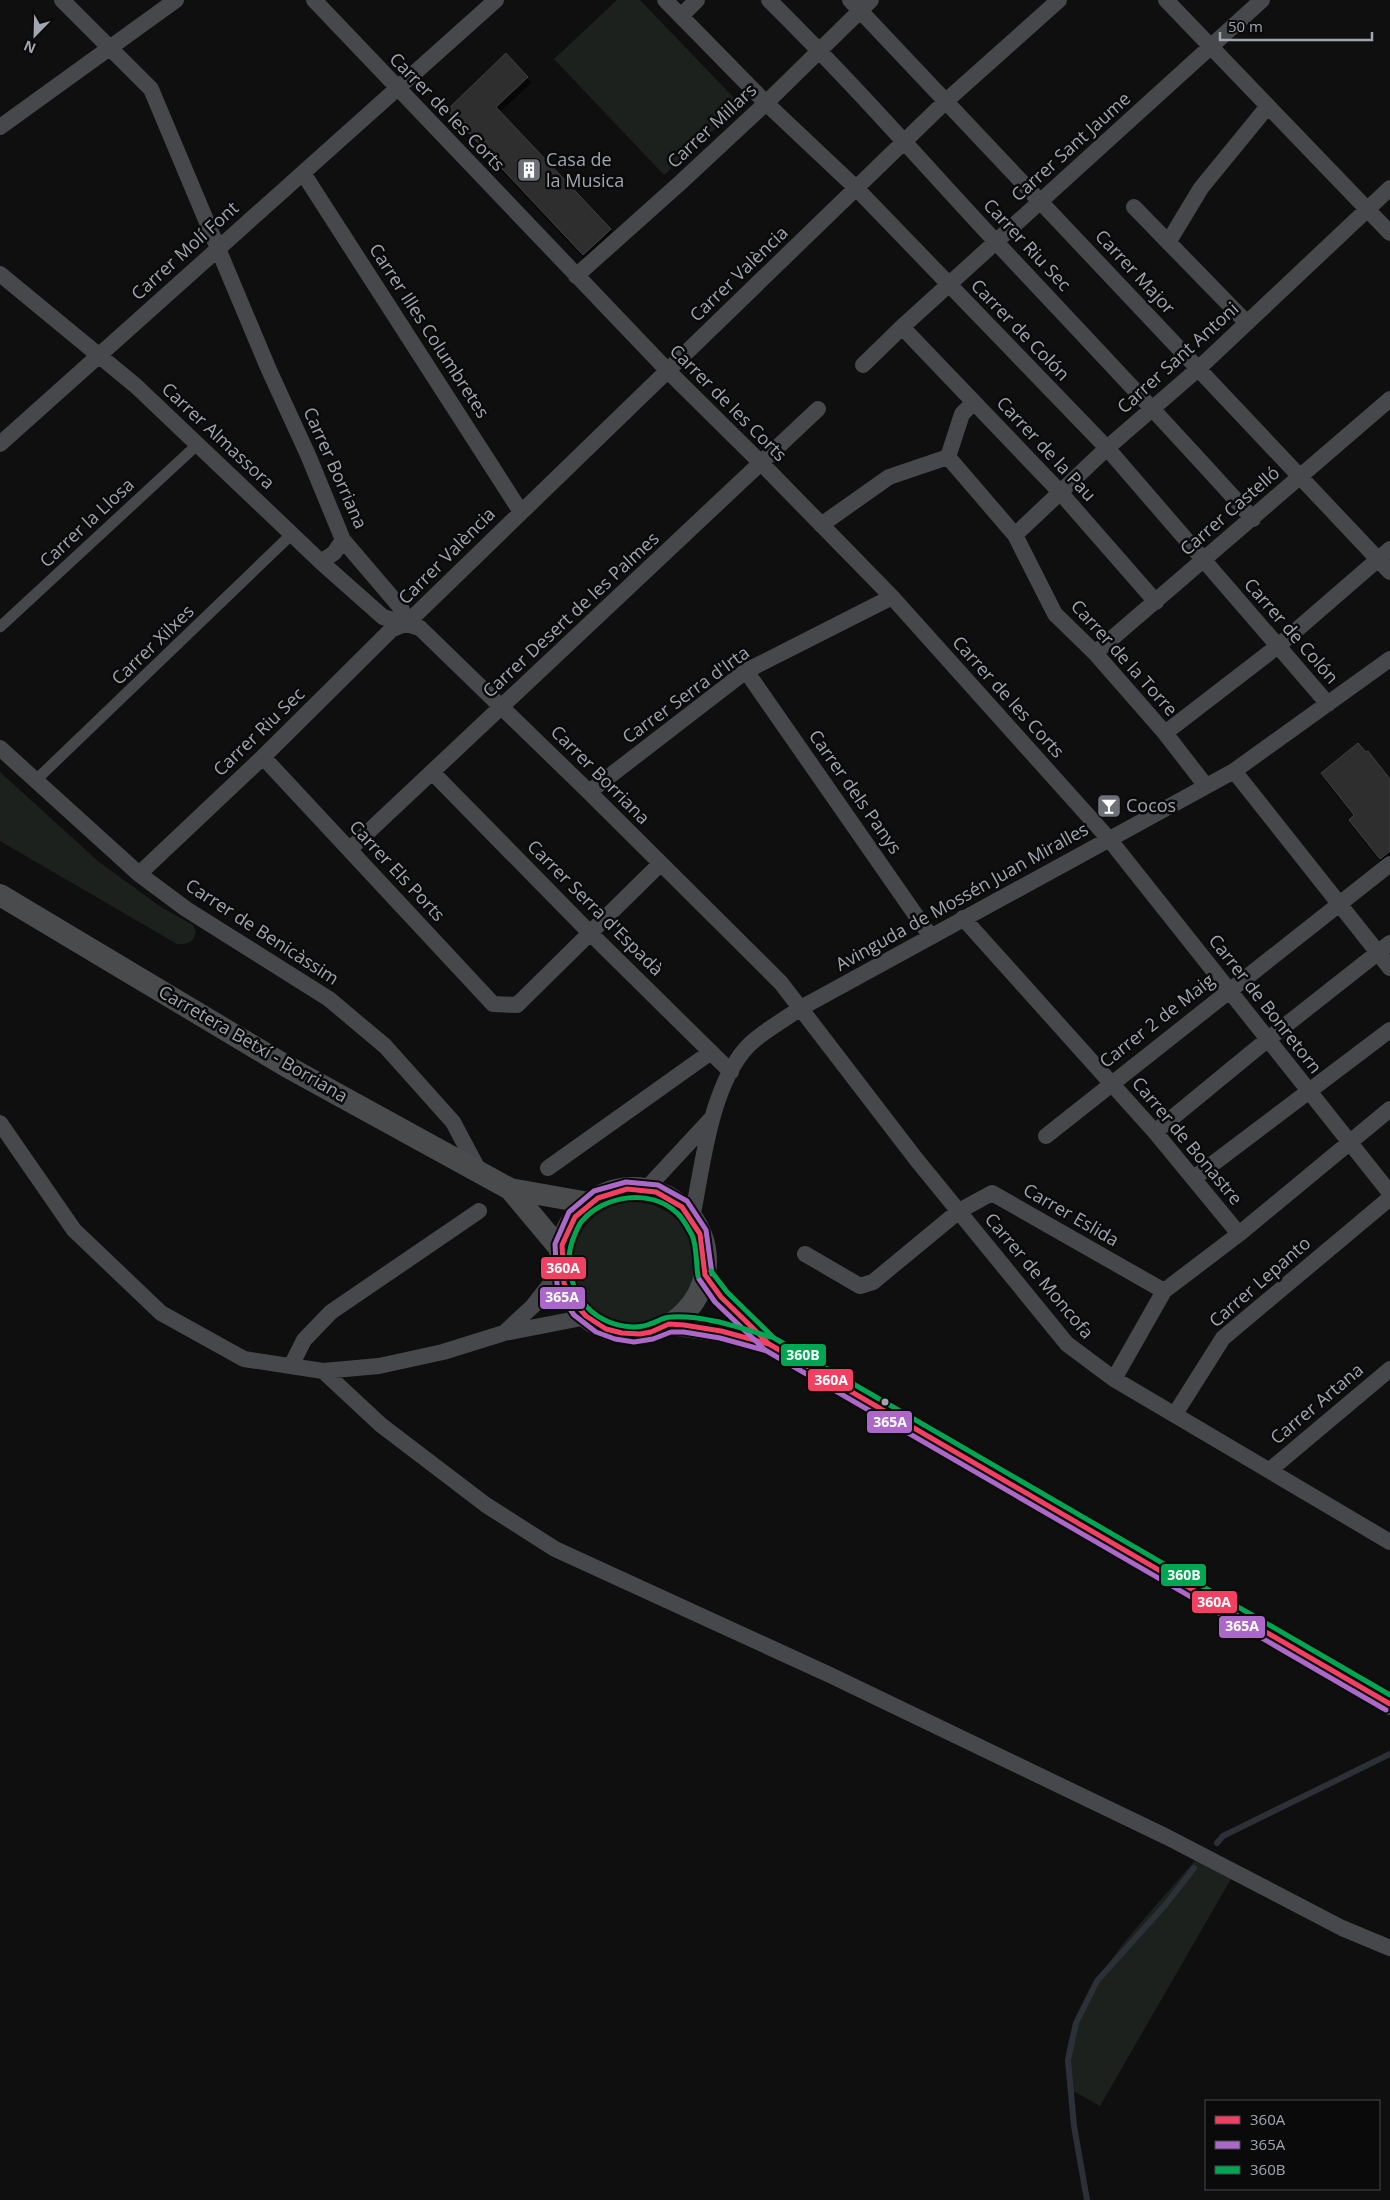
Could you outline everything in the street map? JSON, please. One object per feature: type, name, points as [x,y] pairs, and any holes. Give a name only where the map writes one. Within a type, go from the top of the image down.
[{"type":"main road","name":"Carretera Betxí - Borriana","points":[[0,895],[286,1066],[510,1188],[589,1203]]},
{"type":"main road","name":"Carretera Betxí - Borriana","points":[[510,1188],[561,1260]]},
{"type":"main road","points":[[626,1188],[646,1189],[664,1195],[680,1204],[692,1218],[702,1235],[706,1255],[705,1275],[698,1294],[690,1306],[670,1324],[650,1332],[628,1334],[606,1329],[587,1317],[574,1304],[565,1288],[561,1260],[566,1232],[570,1224],[589,1203],[606,1193],[626,1188]]},
{"type":"main road","points":[[705,1275],[721,1297],[769,1344],[1390,1704]]},
{"type":"main road","points":[[670,1324],[720,1331],[769,1344]]},
{"type":"street","name":"Carrer Borriana","points":[[62,0],[151,89],[343,540],[401,608],[408,623],[420,628],[589,792],[781,984],[799,1009]]},
{"type":"street","points":[[0,127],[176,0]]},
{"type":"street","name":"Carrer de les Corts","points":[[314,0],[576,276],[892,598],[1109,839]]},
{"type":"street","name":"Carrer Molí Font","points":[[0,444],[496,0]]},
{"type":"street","name":"Carrer de Colón","points":[[665,0],[766,103],[856,188],[1107,448],[1328,704]]},
{"type":"street","points":[[681,16],[697,0]]},
{"type":"street","name":"Carrer Riu Sec","points":[[769,0],[819,49],[996,242],[1153,408],[1253,519]]},
{"type":"street","name":"Carrer València","points":[[408,623],[946,101],[1059,0]]},
{"type":"street","points":[[1166,0],[1390,232]]},
{"type":"street","name":"Carrer Sant Jaume","points":[[863,364],[1262,0]]},
{"type":"street","name":"Carrer Millars","points":[[576,276],[766,103],[819,49],[860,3]]},
{"type":"street","name":"Carrer Major","points":[[860,3],[946,101],[1198,369],[1302,476],[1384,554],[1390,572]]},
{"type":"street","points":[[1169,242],[1202,188],[1268,106]]},
{"type":"street","name":"Carrer Illes Columbretes","points":[[303,173],[521,512]]},
{"type":"street","name":"Carrer Sant Antoni","points":[[1015,535],[1107,448],[1198,369],[1390,188]]},
{"type":"street","points":[[1134,207],[1247,323]]},
{"type":"street","name":"Carrer Almassora","points":[[1,277],[136,386],[293,533],[321,562],[384,617],[408,623]]},
{"type":"street","name":"Carrer de la Pau","points":[[902,327],[1060,491],[1156,602]]},
{"type":"street","name":"Carrer Castelló","points":[[1095,653],[1253,519],[1390,399]]},
{"type":"street","points":[[821,525],[889,477],[948,457],[962,414],[974,402]]},
{"type":"street","name":"Carrer Desert de les Palmes","points":[[350,849],[762,464],[818,409]]},
{"type":"street","name":"Carrer la Llosa","points":[[0,627],[198,444]]},
{"type":"street","name":"Carrer de la Torre","points":[[948,457],[1015,535],[1055,614],[1095,653],[1165,733],[1206,786]]},
{"type":"street","name":"Carrer Xilxes","points":[[36,780],[293,533]]},
{"type":"street","points":[[321,562],[334,553],[343,540]]},
{"type":"street","points":[[1165,733],[1278,646],[1384,554]]},
{"type":"street","name":"Carrer Serra d'Irta","points":[[589,792],[746,671],[892,598]]},
{"type":"street","name":"Carrer Riu Sec","points":[[139,874],[263,757],[391,630],[408,623]]},
{"type":"street","name":"Avinguda de Mossén Juan Miralles","points":[[692,1218],[711,1119],[731,1072],[750,1045],[799,1009],[1234,771],[1390,659]]},
{"type":"street","name":"Carrer dels Panys","points":[[746,671],[930,937]]},
{"type":"street","name":"Carrer de Benicàssim","points":[[0,748],[139,874],[186,909],[329,999],[385,1046],[452,1122],[479,1170]]},
{"type":"street","name":"Carrer Els Ports","points":[[263,757],[493,1004],[517,1005],[589,932]]},
{"type":"street","points":[[1234,771],[1339,906],[1384,948],[1390,968]]},
{"type":"street","name":"Carrer Serra d'Espadà","points":[[432,772],[589,932],[731,1072]]},
{"type":"street","name":"Carrer de Bonretorn","points":[[1109,839],[1390,1193]]},
{"type":"street","points":[[589,932],[660,864]]},
{"type":"street","name":"Carrer 2 de Maig","points":[[1046,1136],[1228,990],[1339,906],[1390,864]]},
{"type":"street","name":"Carrer de Bonastre","points":[[963,918],[1155,1132],[1239,1234]]},
{"type":"street","points":[[1155,1132],[1267,1040],[1384,948]]},
{"type":"street","name":"Carrer de Moncofa","points":[[799,1009],[958,1211],[1067,1344],[1114,1379],[1390,1542]]},
{"type":"street","points":[[1194,1178],[1390,1030]]},
{"type":"street","points":[[548,1168],[711,1052]]},
{"type":"street","points":[[1114,1379],[1164,1290],[1239,1234],[1390,1110]]},
{"type":"street","name":"Avinguda de Mossén Juan Miralles","points":[[646,1189],[711,1119]]},
{"type":"street","points":[[0,1123],[74,1230],[161,1313],[244,1359],[323,1371],[388,1364],[443,1352],[504,1332],[587,1317]]},
{"type":"street","name":"Carrer Eslida","points":[[958,1211],[992,1193],[1164,1290]]},
{"type":"street","name":"Carrer Lepanto","points":[[1175,1414],[1223,1338],[1390,1198]]},
{"type":"street","points":[[291,1366],[304,1340],[331,1312],[479,1211]]},
{"type":"street","points":[[805,1254],[860,1286],[873,1282],[958,1211]]},
{"type":"street","points":[[504,1332],[533,1306],[561,1260]]},
{"type":"street","name":"Carrer Artana","points":[[1270,1470],[1390,1369]]},
{"type":"street","points":[[323,1371],[381,1425],[486,1505],[555,1549],[830,1675],[1167,1837],[1342,1928],[1390,1948]]},
{"type":"shaded area","points":[[617,0],[640,0],[738,102],[737,109],[664,175],[554,59]]},
{"type":"shaded area","points":[[0,772],[99,862],[161,907],[193,925],[196,932],[192,940],[184,944],[177,944],[0,841]]},
{"type":"shaded area","points":[[634,1202],[646,1203],[657,1207],[668,1212],[677,1220],[685,1229],[690,1240],[694,1251],[694,1275],[690,1286],[685,1297],[677,1306],[668,1314],[657,1319],[646,1323],[634,1324],[622,1323],[611,1319],[600,1314],[591,1306],[583,1297],[578,1286],[574,1275],[573,1263],[574,1251],[578,1240],[583,1229],[591,1220],[600,1212],[611,1207],[622,1203]]},
{"type":"shaded area","points":[[1196,1859],[1232,1877],[1100,2106],[1068,2088],[1066,2058],[1071,2033],[1082,2006],[1117,1952]]},
{"type":"building","name":"Casa de la Musica","points":[[506,53],[528,77],[496,107],[611,229],[583,255],[447,110]]},
{"type":"building","points":[[1358,743],[1366,752],[1368,751],[1390,779],[1390,851],[1380,859],[1349,820],[1354,815],[1321,773]]},
{"type":"waterway","points":[[1217,1843],[1223,1836],[1390,1754]]},
{"type":"waterway","points":[[1087,2200],[1074,2126],[1068,2060],[1076,2023],[1097,1981],[1166,1904],[1194,1868]]},
{"type":"transit line","name":"365A","points":[[712,1274],[706,1230],[687,1201],[658,1185],[626,1182],[594,1191],[569,1212],[555,1244],[557,1284],[560,1294],[574,1315],[596,1332],[615,1339],[634,1342],[653,1339],[671,1332],[684,1332],[720,1338],[767,1351]]},
{"type":"transit line","name":"360A","points":[[705,1275],[700,1234],[682,1207],[656,1192],[627,1189],[598,1198],[575,1217],[562,1245],[564,1283],[570,1298],[586,1316],[606,1329],[622,1333],[640,1334],[651,1332],[669,1324],[684,1325],[721,1331],[769,1344]]},
{"type":"transit line","name":"360B","points":[[698,1276],[695,1244],[687,1226],[677,1213],[666,1205],[654,1200],[628,1198],[602,1205],[581,1222],[571,1247],[570,1273],[579,1297],[597,1316],[609,1322],[635,1327],[645,1326],[668,1317],[697,1318],[771,1337]]},
{"type":"transit line","name":"360B","points":[[711,1271],[727,1292],[774,1338],[1390,1695]]},
{"type":"transit line","name":"360A","points":[[705,1275],[721,1297],[769,1344],[1390,1704]]},
{"type":"transit line","name":"365A","points":[[699,1279],[715,1302],[765,1350],[1386,1710]]},
{"type":"place","name":"Casa de la Musica","points":[[529,170]]},
{"type":"place","name":"Cocos","points":[[1109,806]]}]
